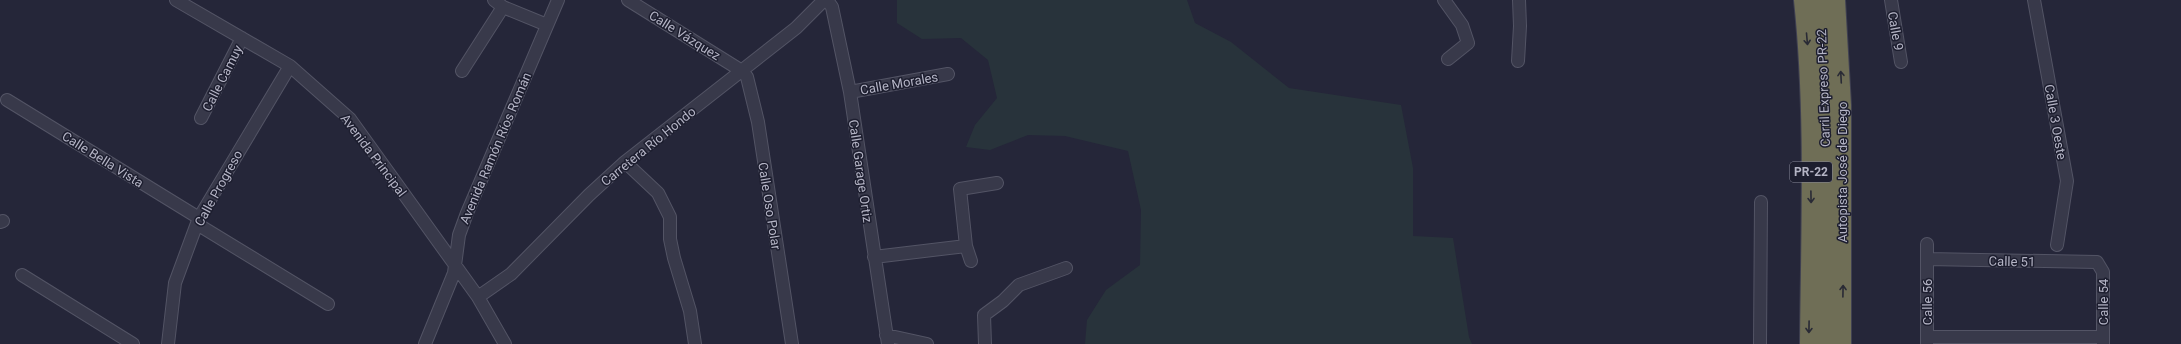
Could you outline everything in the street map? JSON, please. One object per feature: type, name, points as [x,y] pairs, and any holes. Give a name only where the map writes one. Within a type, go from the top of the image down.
[{"type":"highway","name":"PR-22","points":[[1803,0],[1810,75],[1811,204],[1809,344]]},
{"type":"highway","name":"Carril Expreso PR-22","points":[[1818,0],[1825,93],[1824,344]]},
{"type":"highway","name":"Autopista José de Diego","points":[[1836,0],[1842,104],[1842,344]]},
{"type":"street","name":"Avenida Principal","points":[[176,0],[290,66],[350,119],[478,297],[505,344]]},
{"type":"street","name":"Avenida Ramón Ríos Román","points":[[426,344],[449,288],[456,266],[459,235],[467,213],[558,0]]},
{"type":"street","name":"Calle Vázquez","points":[[628,0],[742,71]]},
{"type":"street","name":"Carretera Río Hondo","points":[[478,297],[511,274],[589,195],[625,162],[796,28],[824,0]]},
{"type":"street","name":"Calle Garage Ortiz","points":[[827,0],[832,7],[850,92],[887,339]]},
{"type":"street","points":[[1444,0],[1462,25],[1468,43],[1448,58]]},
{"type":"street","points":[[1518,61],[1520,26],[1519,0]]},
{"type":"street","name":"Calle 9","points":[[1890,0],[1901,62]]},
{"type":"street","name":"Calle 3 Oeste","points":[[2034,0],[2067,181],[2057,245]]},
{"type":"street","points":[[462,70],[499,3],[547,25]]},
{"type":"street","name":"Calle Camuy","points":[[201,118],[242,38]]},
{"type":"street","name":"Calle Progreso","points":[[168,344],[175,283],[198,221],[290,66]]},
{"type":"street","name":"Calle Oso Polar","points":[[742,71],[748,77],[758,122],[792,344]]},
{"type":"street","name":"Calle Morales","points":[[850,92],[948,74]]},
{"type":"street","name":"Calle Bella Vista","points":[[7,100],[328,304]]},
{"type":"street","points":[[625,162],[658,193],[670,217],[670,239],[688,305],[696,344]]},
{"type":"street","points":[[971,261],[966,246],[960,189],[997,183]]},
{"type":"street","points":[[1760,344],[1761,202]]},
{"type":"street","name":"Calle 56","points":[[1927,244],[1927,340]]},
{"type":"street","points":[[874,257],[966,246]]},
{"type":"street","name":"Calle 51","points":[[1927,259],[2097,262]]},
{"type":"street","name":"Calle 54","points":[[2097,262],[2104,272],[2103,341]]},
{"type":"street","points":[[985,344],[984,315],[1003,301],[1018,285],[1066,268]]},
{"type":"street","points":[[22,275],[133,344]]},
{"type":"street","points":[[887,339],[928,344]]},
{"type":"street","points":[[1927,340],[2103,341]]},
{"type":"shaded area","points":[[897,0],[1187,0],[1195,23],[1231,42],[1289,88],[1401,105],[1413,168],[1413,236],[1453,238],[1469,337],[1472,344],[1085,344],[1087,320],[1106,290],[1140,265],[1141,210],[1128,151],[1065,136],[1028,135],[990,150],[966,147],[975,125],[997,98],[988,60],[961,38],[922,39],[897,23]]}]
